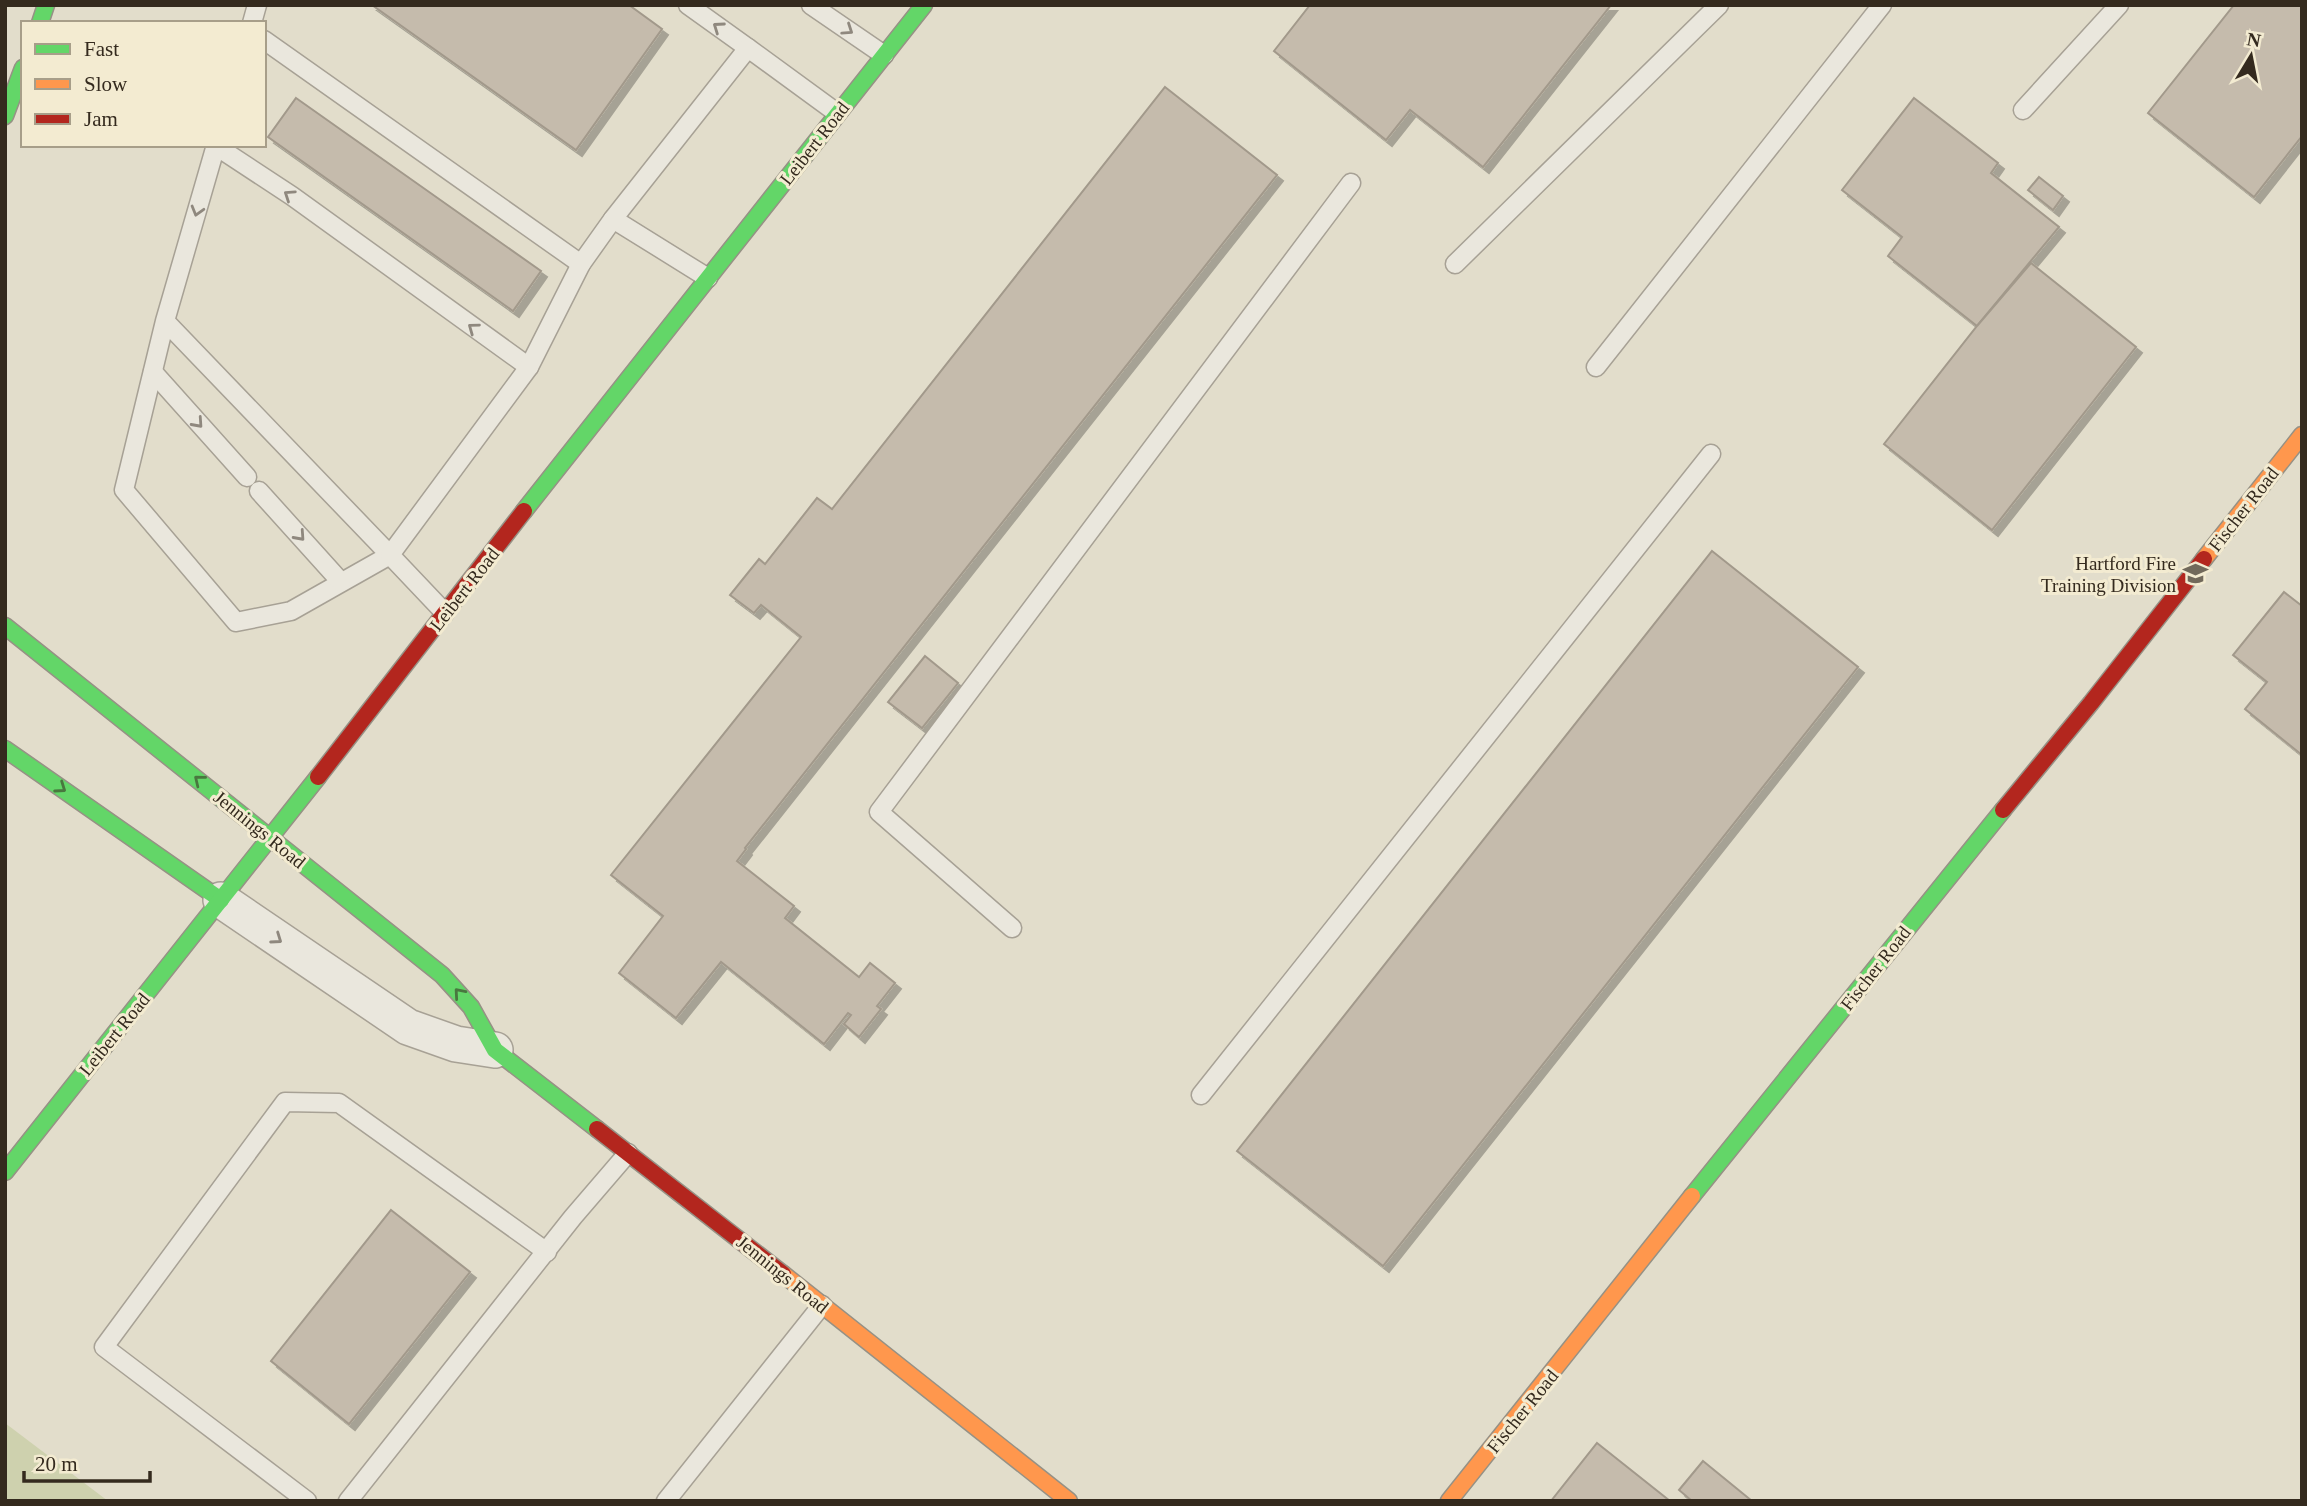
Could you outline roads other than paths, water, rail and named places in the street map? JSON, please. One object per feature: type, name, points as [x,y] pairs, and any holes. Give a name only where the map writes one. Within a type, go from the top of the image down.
[{"type":"main road","name":"Leibert Road","points":[[5,1172],[271,838],[579,440],[923,5]]},
{"type":"main road","points":[[5,116],[21,73]]},
{"type":"main road","name":"Fischer Road","points":[[1449,1501],[1922,908],[2091,703],[2302,435]]},
{"type":"main road","name":"Jennings Road","points":[[5,626],[442,975],[471,1007],[495,1050],[1069,1501]]},
{"type":"main road","name":"Jennings Road","points":[[5,749],[221,900]]},
{"type":"street","name":"Jennings Road","points":[[221,900],[408,1027],[456,1044],[495,1050]]},
{"type":"lane","points":[[688,5],[837,113]]},
{"type":"lane","points":[[811,5],[884,55]]},
{"type":"lane","points":[[1455,264],[1719,5]]},
{"type":"lane","points":[[1596,367],[1882,5]]},
{"type":"lane","points":[[2023,110],[2119,5]]},
{"type":"lane","points":[[266,41],[581,264]]},
{"type":"lane","points":[[216,147],[165,321],[124,490],[236,622],[291,611],[390,555],[528,368],[581,264],[613,219],[748,48]]},
{"type":"lane","points":[[218,147],[292,196],[528,368]]},
{"type":"lane","points":[[1012,928],[879,812],[1351,183]]},
{"type":"lane","points":[[613,219],[708,278]]},
{"type":"lane","points":[[165,321],[445,613]]},
{"type":"lane","points":[[153,372],[341,582]]},
{"type":"lane","points":[[1200,1094],[1711,454]]},
{"type":"lane","points":[[307,1501],[104,1347],[285,1102],[339,1103],[547,1252]]},
{"type":"lane","points":[[348,1501],[573,1217],[628,1153]]},
{"type":"lane","points":[[666,1501],[822,1305]]},
{"type":"place","name":"Hartford Fire Training Division","points":[[2196,574]]}]
